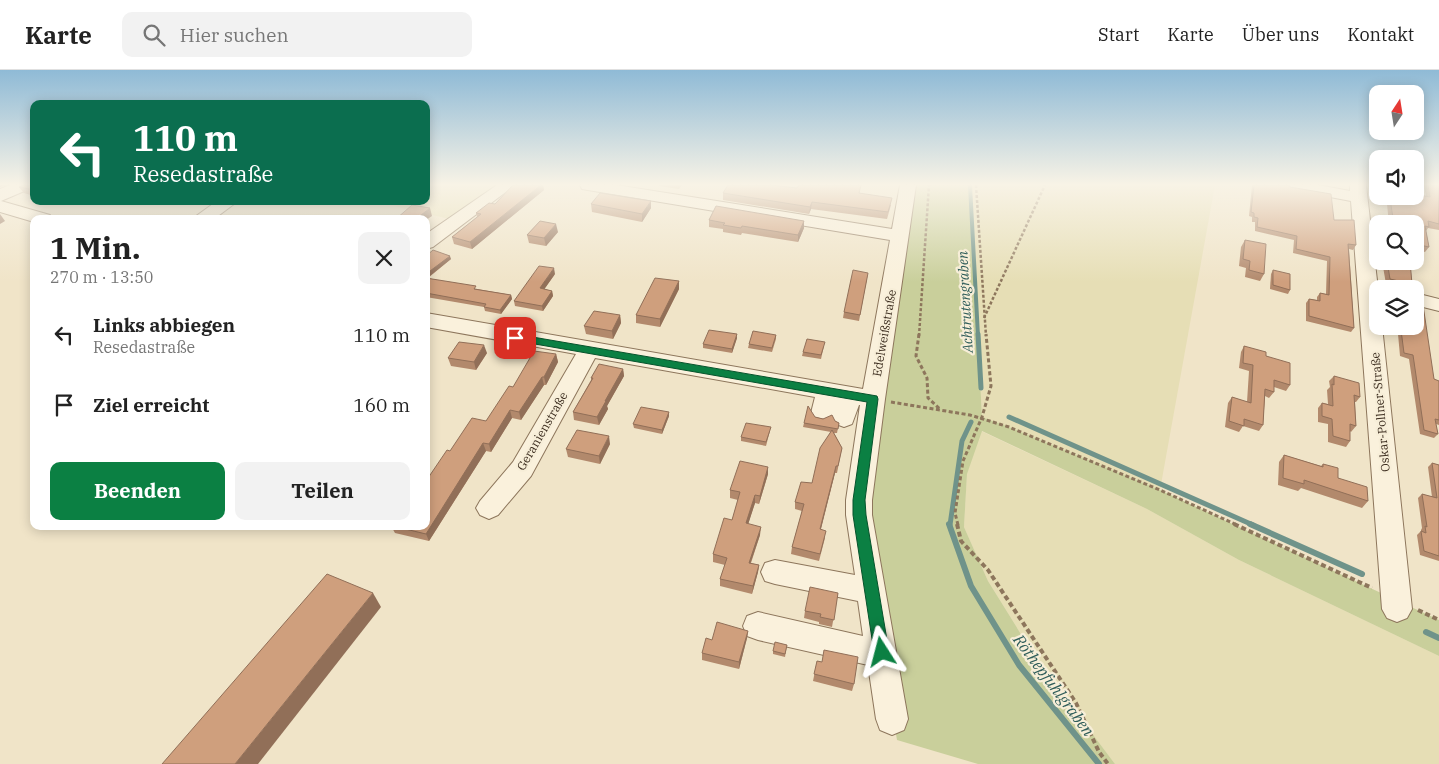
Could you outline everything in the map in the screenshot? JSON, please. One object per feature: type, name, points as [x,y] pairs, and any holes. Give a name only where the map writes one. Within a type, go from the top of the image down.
[{"type":"street","points":[[430,239],[460,217]]},
{"type":"street","points":[[789,217],[901,236]]},
{"type":"street","name":"Edelweißstraße","points":[[892,719],[859,500],[873,399],[904,217]]},
{"type":"street","name":"Oskar-Pollner-Straße","points":[[1363,217],[1372,280]]},
{"type":"street","points":[[1424,301],[1439,305]]},
{"type":"street","points":[[430,321],[589,350],[698,362],[836,405],[873,399]]},
{"type":"street","name":"Oskar-Pollner-Straße","points":[[1376,335],[1397,605]]},
{"type":"street","name":"Geranienstraße","points":[[489,508],[522,469],[589,350]]},
{"type":"street","points":[[775,572],[846,587],[872,590]]},
{"type":"street","points":[[758,626],[856,649],[882,652]]},
{"type":"path","points":[[927,217],[916,356],[927,378],[928,398],[941,410]]},
{"type":"path","points":[[978,217],[984,319],[992,386],[982,417],[963,460],[955,514],[961,541],[994,578],[1076,703],[1099,752],[1108,764]]},
{"type":"path","points":[[984,319],[1030,217]]},
{"type":"path","points":[[873,399],[982,417],[1009,427],[1160,490],[1397,605]]},
{"type":"shaded area","points":[[443,217],[463,217],[458,221]]},
{"type":"shaded area","points":[[972,217],[1209,217],[1160,490],[982,417]]},
{"type":"shaded area","points":[[981,431],[1147,509],[1239,560],[1439,656],[1439,764],[1115,764],[1037,660],[988,581],[964,527],[967,473]]},
{"type":"green space","points":[[903,217],[972,217],[982,417],[1160,490],[1439,620],[1439,656],[1239,560],[1147,509],[982,431],[967,474],[964,527],[988,581],[1037,660],[1115,764],[978,764],[897,740],[859,515]]},
{"type":"building","points":[[477,217],[501,217],[470,242],[452,237]]},
{"type":"building","points":[[710,217],[783,217],[804,221],[798,235],[742,226],[741,228],[723,225],[725,223],[709,220]]},
{"type":"building","points":[[1256,217],[1334,217],[1334,220],[1354,220],[1356,245],[1348,244],[1354,328],[1309,316],[1309,299],[1320,301],[1320,293],[1329,295],[1330,257],[1296,249],[1297,236],[1257,227],[1258,218]]},
{"type":"building","points":[[1424,217],[1439,217],[1439,224],[1428,221],[1429,227],[1425,226],[1429,247],[1424,246]]},
{"type":"building","points":[[540,221],[556,224],[544,238],[527,235]]},
{"type":"building","points":[[1245,240],[1266,244],[1264,274],[1249,270],[1250,261],[1243,259]]},
{"type":"building","points":[[433,250],[450,256],[430,271],[430,253]]},
{"type":"building","points":[[539,266],[554,268],[540,288],[552,291],[542,306],[514,301]]},
{"type":"building","points":[[853,270],[868,273],[860,315],[844,312]]},
{"type":"building","points":[[1273,270],[1290,274],[1290,290],[1273,285]]},
{"type":"building","points":[[1388,270],[1411,270],[1412,280],[1390,279]]},
{"type":"building","points":[[655,278],[679,281],[660,319],[636,315]]},
{"type":"building","points":[[430,279],[476,286],[474,289],[511,295],[500,310],[484,307],[486,304],[430,294]]},
{"type":"building","points":[[594,311],[620,315],[612,331],[584,326]]},
{"type":"building","points":[[1424,312],[1434,379],[1439,381],[1439,420],[1435,419],[1438,434],[1424,430],[1413,355],[1404,353],[1402,335],[1424,335]]},
{"type":"building","points":[[709,330],[737,334],[732,349],[703,344]]},
{"type":"building","points":[[753,331],[776,335],[772,348],[749,344]]},
{"type":"building","points":[[807,339],[825,342],[821,355],[803,352]]},
{"type":"building","points":[[459,342],[484,345],[474,362],[448,358]]},
{"type":"building","points":[[1244,346],[1266,352],[1266,356],[1290,363],[1290,385],[1274,380],[1274,392],[1265,389],[1263,425],[1244,419],[1244,426],[1229,421],[1232,397],[1251,403],[1253,365],[1243,363]]},
{"type":"building","points":[[534,351],[556,354],[544,377],[542,377],[519,412],[510,410],[489,444],[483,443],[430,528],[430,475],[447,450],[450,451],[472,418],[486,421],[509,386],[513,387]]},
{"type":"building","points":[[599,364],[623,369],[597,417],[573,412],[593,378],[591,378]]},
{"type":"building","points":[[1334,376],[1359,383],[1360,397],[1354,395],[1356,426],[1350,424],[1350,441],[1333,436],[1332,419],[1322,416],[1322,403],[1333,406],[1332,384],[1334,385]]},
{"type":"building","points":[[808,406],[815,417],[823,419],[832,415],[835,421],[839,423],[838,429],[804,423]]},
{"type":"building","points":[[641,407],[669,412],[662,430],[633,424]]},
{"type":"building","points":[[746,423],[771,427],[766,442],[741,437]]},
{"type":"building","points":[[577,430],[609,436],[599,456],[566,449]]},
{"type":"building","points":[[832,430],[842,448],[820,529],[826,531],[820,554],[792,547],[804,504],[795,502],[801,482],[812,483],[820,448]]},
{"type":"building","points":[[1284,455],[1323,467],[1323,464],[1338,468],[1338,478],[1367,487],[1368,501],[1304,480],[1304,484],[1283,478]]},
{"type":"building","points":[[740,461],[768,467],[760,496],[755,495],[746,523],[761,527],[749,563],[759,565],[753,586],[720,579],[727,558],[713,554],[724,518],[732,520],[740,492],[730,490]]},
{"type":"building","points":[[1432,463],[1439,465],[1439,556],[1424,551],[1421,531],[1426,533],[1425,526],[1427,527],[1422,494],[1437,498]]},
{"type":"building","points":[[410,530],[429,530],[426,534]]},
{"type":"building","points":[[327,574],[373,593],[235,764],[162,764]]},
{"type":"building","points":[[810,587],[838,593],[834,620],[820,617],[821,614],[805,611]]},
{"type":"building","points":[[717,622],[748,631],[739,662],[702,653],[706,638],[712,640]]},
{"type":"building","points":[[775,642],[787,645],[785,654],[773,651]]},
{"type":"building","points":[[824,650],[858,657],[854,684],[814,674],[817,661],[822,662]]},
{"type":"waterway","name":"Achtrutengraben","points":[[972,217],[978,336]]},
{"type":"waterway","name":"Achtrutengraben","points":[[978,334],[981,388]]},
{"type":"waterway","points":[[1009,417],[1253,525]]},
{"type":"waterway","name":"Röthepfuhlgraben","points":[[950,525],[962,441],[971,422]]},
{"type":"waterway","name":"Röthepfuhlgraben","points":[[949,524],[971,586],[1019,665],[1099,764]]},
{"type":"waterway","points":[[1250,524],[1362,574]]},
{"type":"waterway","points":[[1426,632],[1439,638]]},
{"type":"route","points":[[515,338],[873,399],[859,500],[882,652]]}]
